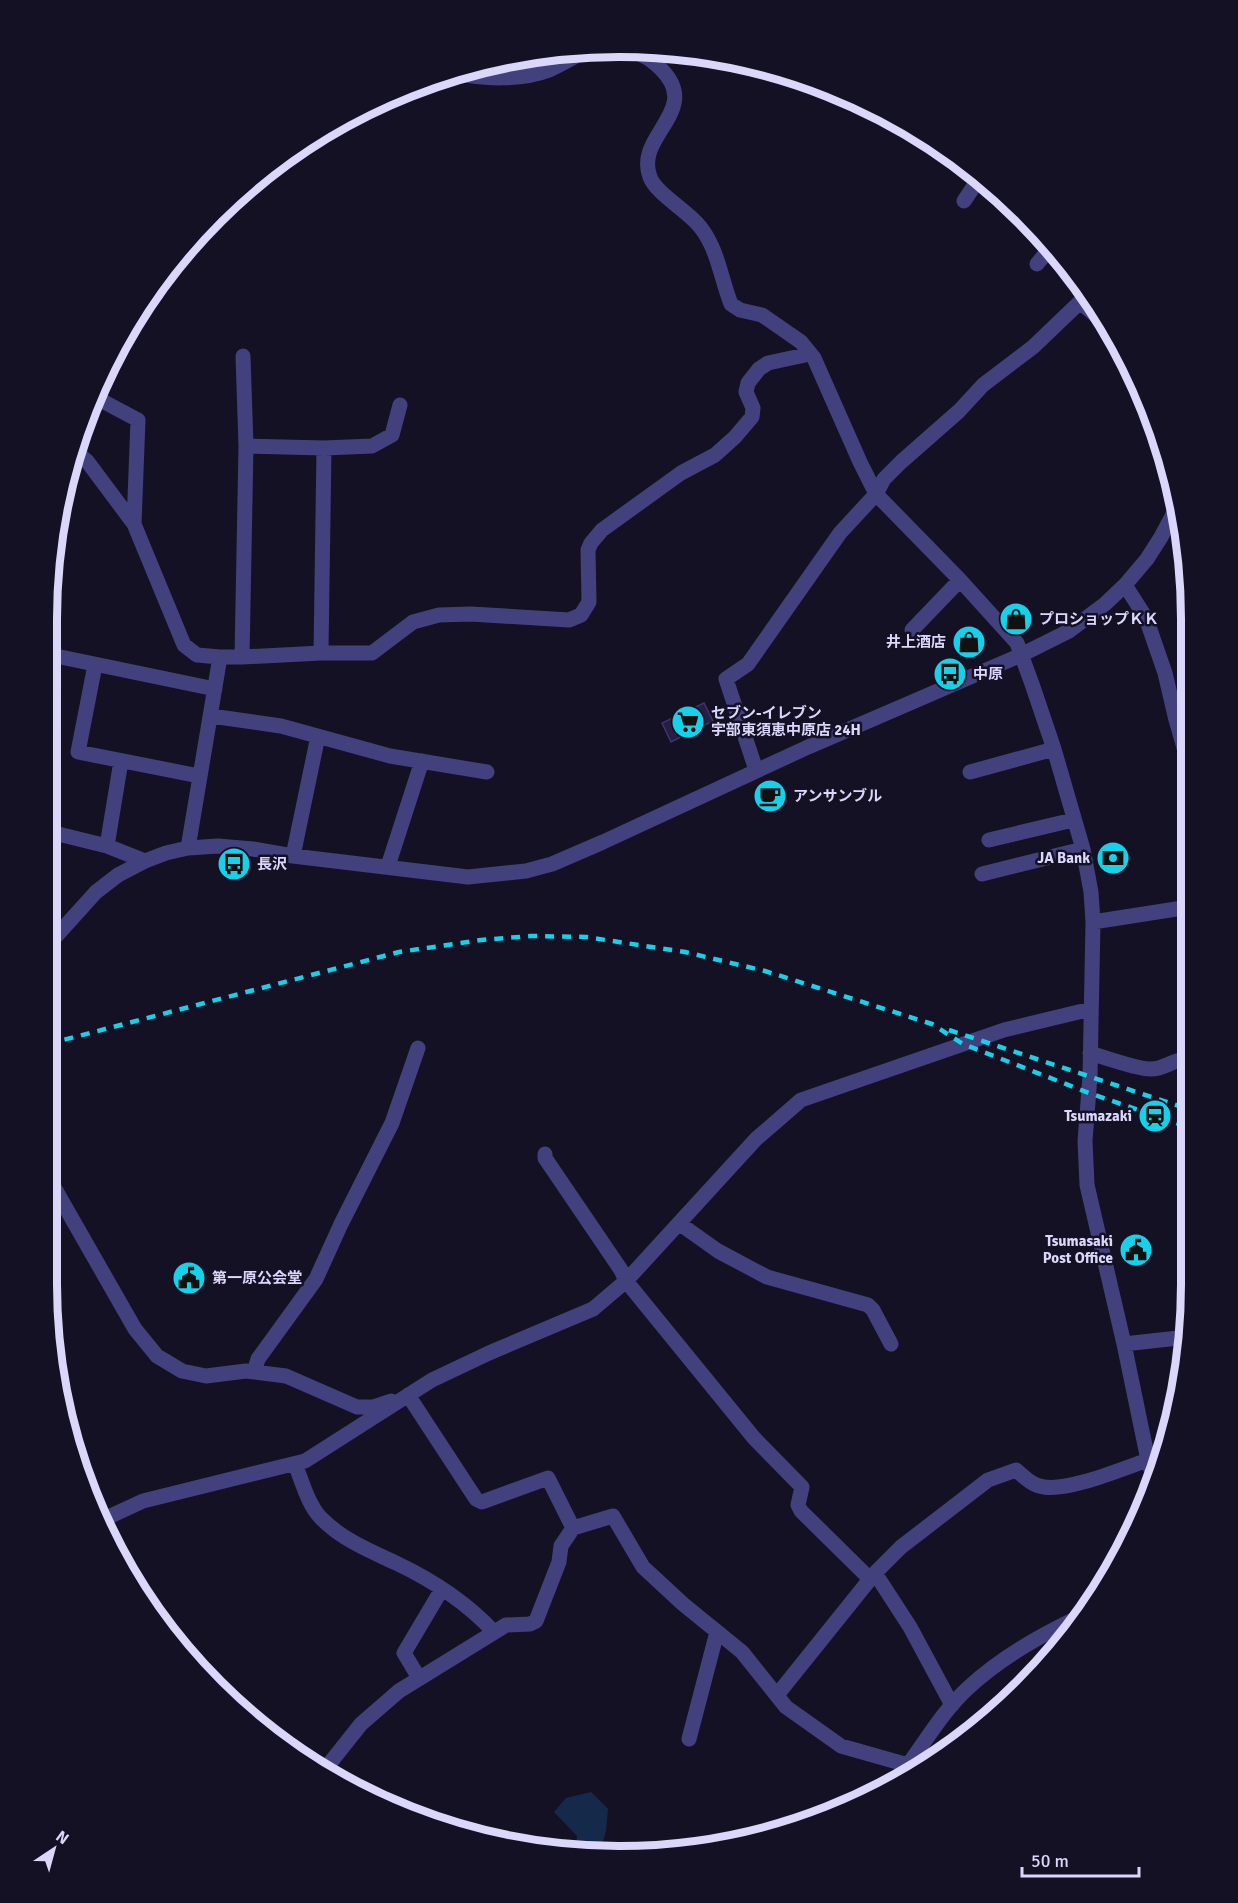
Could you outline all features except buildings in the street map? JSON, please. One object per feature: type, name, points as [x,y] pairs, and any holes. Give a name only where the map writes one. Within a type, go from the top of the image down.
[{"type":"street","points":[[648,58],[666,74],[676,92],[675,105],[652,146],[647,160],[650,178],[700,226],[710,242],[731,304],[740,310],[762,315],[801,342],[814,358],[876,494],[960,580],[1017,643],[1054,749],[1083,849],[1091,892],[1093,922],[1090,1053],[1085,1141],[1087,1185],[1150,1467]]},
{"type":"street","points":[[476,76],[524,76],[549,70],[569,59]]},
{"type":"street","points":[[964,201],[975,184]]},
{"type":"street","points":[[1037,264],[1046,253]]},
{"type":"street","points":[[756,770],[726,680],[748,664],[840,533],[876,494],[884,479],[959,411],[983,384],[1033,347],[1080,303],[1087,309]]},
{"type":"street","points":[[81,456],[134,524],[173,623],[184,645],[197,655],[242,657],[321,652],[372,653],[413,622],[440,615],[497,615],[569,620],[581,615],[589,602],[588,550],[596,536],[681,473],[715,455],[735,437],[752,417],[753,408],[746,392],[748,383],[759,369],[768,363],[810,354]]},
{"type":"street","points":[[242,657],[246,446],[243,356]]},
{"type":"street","points":[[102,401],[138,420],[134,524]]},
{"type":"street","points":[[246,446],[324,448],[372,446],[392,435],[400,405]]},
{"type":"street","points":[[321,652],[324,448]]},
{"type":"street","points":[[57,935],[96,892],[118,875],[166,853],[188,849],[218,846],[253,849],[468,877],[526,871],[552,864],[756,770],[1021,655],[1069,631],[1105,604],[1125,585],[1147,559],[1171,517]]},
{"type":"street","points":[[912,630],[960,580]]},
{"type":"street","points":[[1125,585],[1146,618],[1165,673],[1181,734]]},
{"type":"street","points":[[57,656],[215,689]]},
{"type":"street","points":[[188,849],[219,657]]},
{"type":"street","points":[[95,665],[78,752],[199,776]]},
{"type":"street","points":[[211,716],[281,726],[390,756],[487,772]]},
{"type":"street","points":[[293,856],[318,736]]},
{"type":"street","points":[[970,772],[1054,749]]},
{"type":"street","points":[[107,846],[121,761]]},
{"type":"street","points":[[388,866],[422,761]]},
{"type":"street","points":[[988,840],[1073,820]]},
{"type":"street","points":[[57,834],[107,846],[145,861]]},
{"type":"street","points":[[982,874],[1083,849]]},
{"type":"street","points":[[1093,922],[1181,908]]},
{"type":"street","points":[[108,1517],[143,1501],[305,1461],[432,1380],[593,1309],[626,1281],[756,1139],[801,1100],[1004,1030],[1091,1009]]},
{"type":"street","points":[[254,1372],[258,1359],[316,1279],[392,1123],[418,1048]]},
{"type":"street","points":[[1090,1053],[1150,1070],[1181,1059]]},
{"type":"street","points":[[545,1154],[545,1158],[621,1270],[626,1281],[748,1431],[801,1487],[798,1505],[801,1511],[872,1576],[910,1627],[952,1705]]},
{"type":"street","points":[[57,1192],[135,1329],[157,1356],[182,1371],[206,1376],[254,1372],[286,1376],[357,1407],[373,1407],[408,1395]]},
{"type":"street","points":[[680,1224],[718,1251],[767,1277],[868,1305],[891,1344]]},
{"type":"street","points":[[1124,1344],[1178,1338]]},
{"type":"street","points":[[408,1395],[476,1499],[482,1502],[548,1478],[573,1528]]},
{"type":"street","points":[[777,1695],[872,1576],[901,1547],[988,1480],[1016,1470],[1027,1480],[1042,1487],[1068,1486],[1148,1460]]},
{"type":"street","points":[[296,1464],[320,1518],[363,1548],[398,1564],[442,1589],[479,1615],[494,1632]]},
{"type":"street","points":[[328,1765],[361,1724],[399,1691],[506,1625],[530,1624],[536,1621],[559,1562],[561,1546],[573,1528],[613,1516],[643,1567],[742,1652],[786,1707],[842,1746],[908,1766]]},
{"type":"street","points":[[419,1678],[404,1653],[442,1589]]},
{"type":"street","points":[[916,1761],[952,1705],[968,1688],[1034,1640],[1067,1623]]},
{"type":"street","points":[[689,1739],[717,1632]]},
{"type":"water","points":[[591,1792],[608,1809],[602,1846],[576,1844],[577,1836],[554,1812],[566,1798]]},
{"type":"railway","points":[[57,1042],[399,952],[481,940],[531,936],[586,937],[685,952],[765,971],[932,1024],[963,1044],[1089,1093],[1181,1125]]},
{"type":"railway","points":[[949,1030],[1181,1107]]},
{"type":"place","name":"プロショップＫＫ","points":[[1016,619]]},
{"type":"place","name":"井上酒店","points":[[969,642]]},
{"type":"place","name":"中原","points":[[950,674]]},
{"type":"place","name":"セブン-イレブン 宇部東須恵中原店 24H","points":[[688,722]]},
{"type":"place","name":"アンサンブル","points":[[770,796]]},
{"type":"place","name":"JA Bank","points":[[1113,858]]},
{"type":"place","name":"長沢","points":[[234,864]]},
{"type":"place","name":"Tsumazaki","points":[[1155,1116]]},
{"type":"place","name":"Tsumasaki Post Office","points":[[1136,1250]]},
{"type":"place","name":"第一原公会堂","points":[[189,1278]]}]
